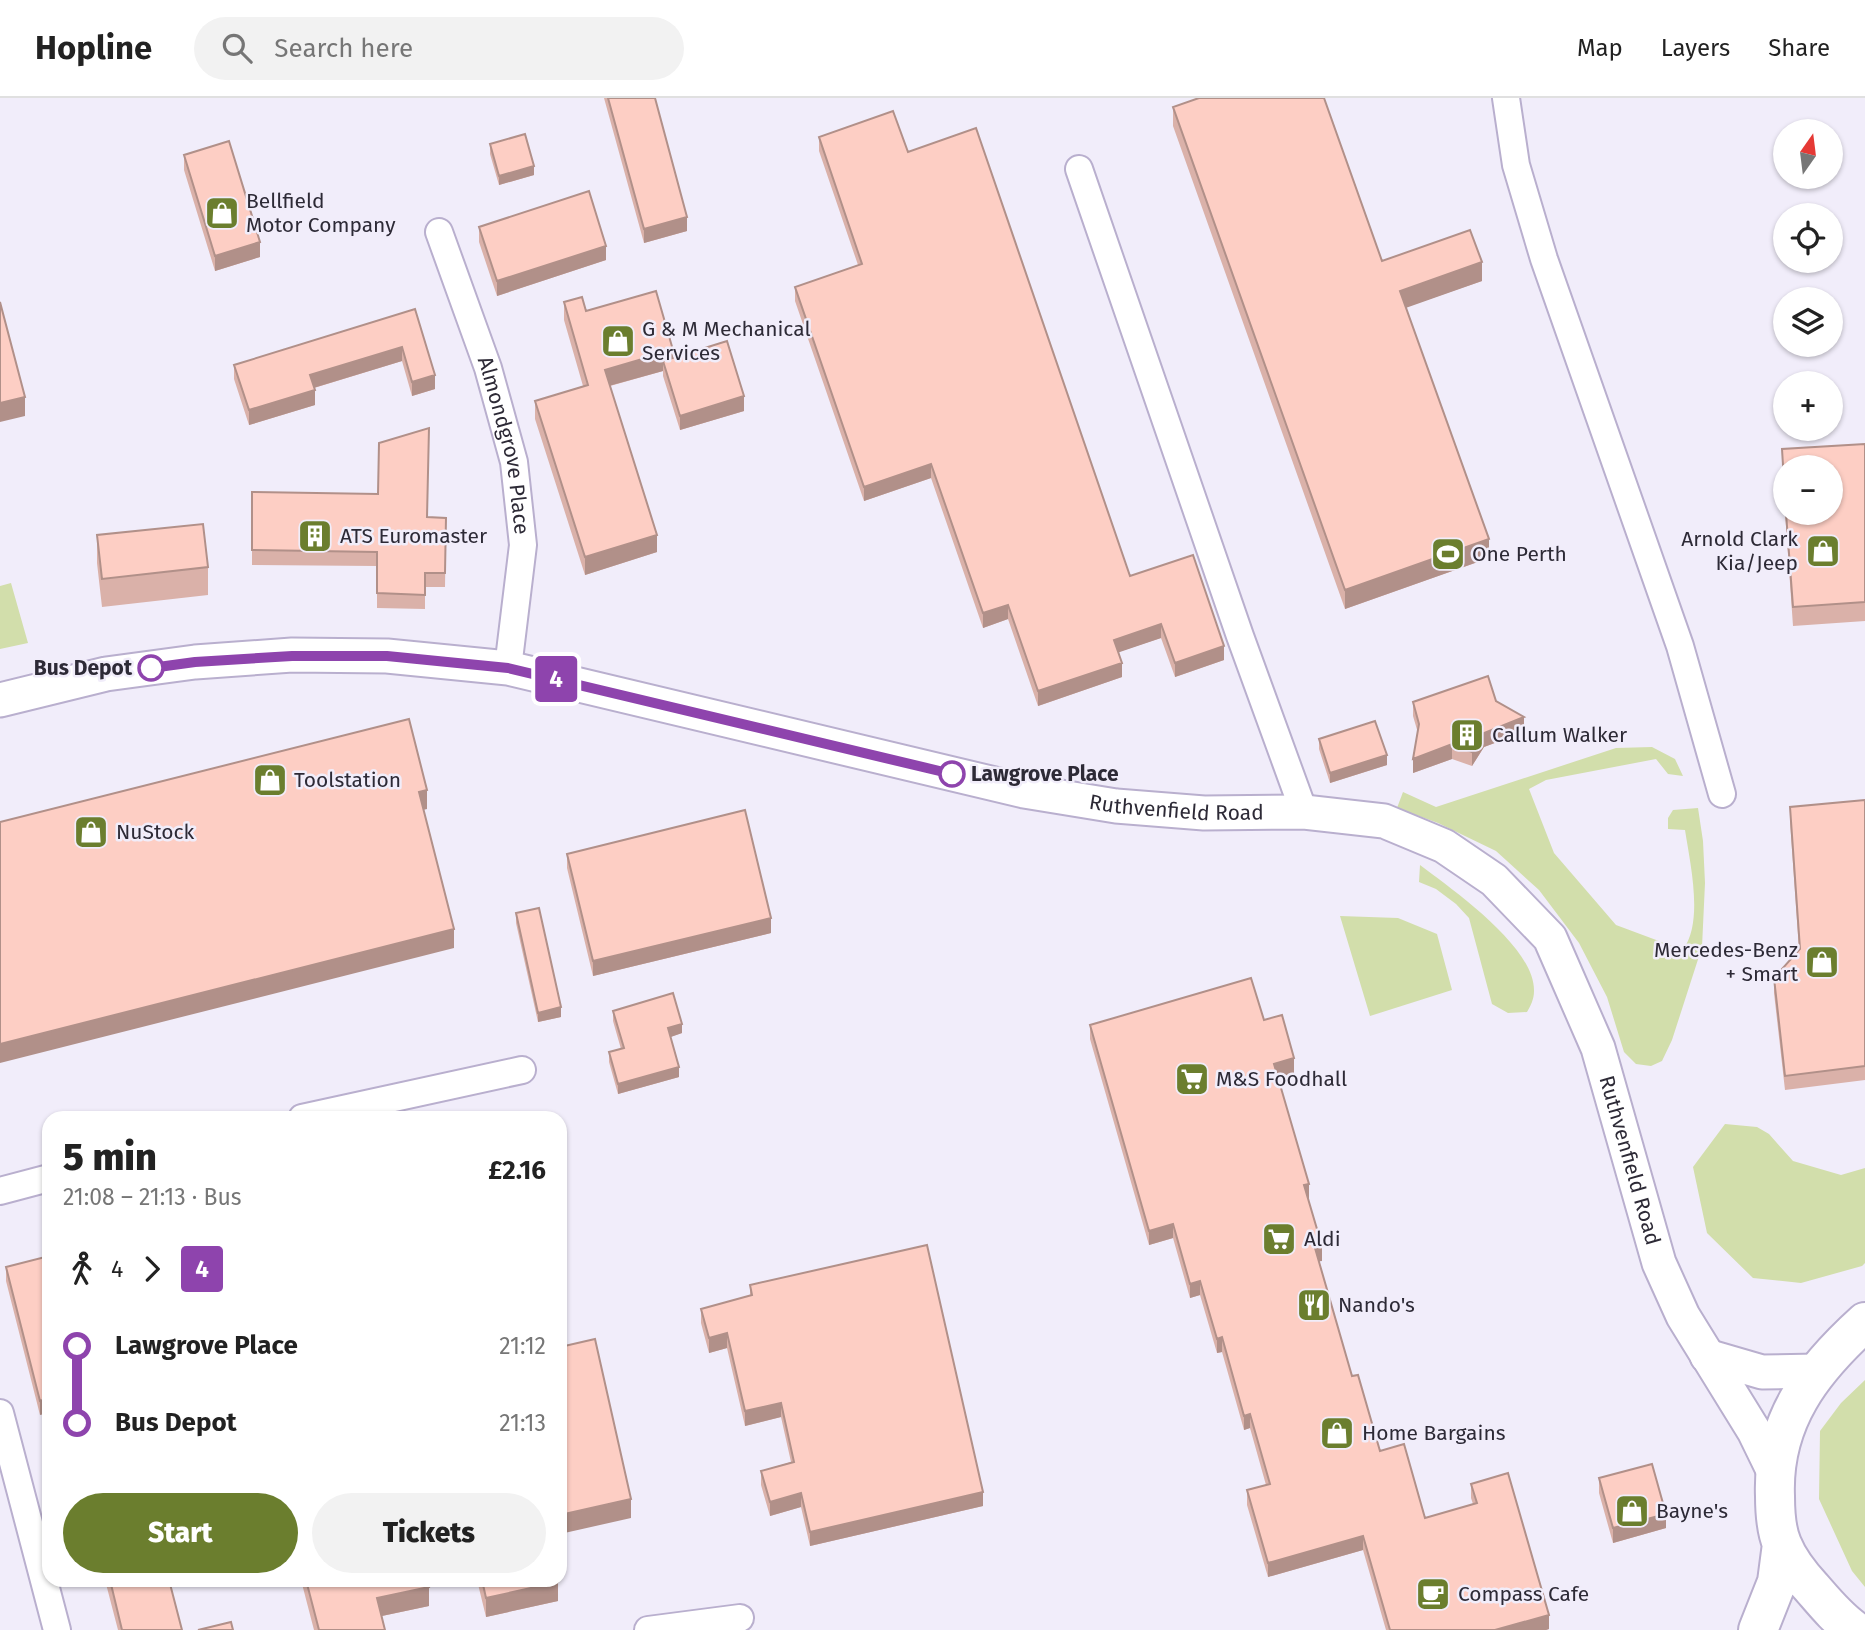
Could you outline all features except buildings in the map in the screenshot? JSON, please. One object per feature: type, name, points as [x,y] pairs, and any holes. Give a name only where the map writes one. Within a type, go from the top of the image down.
[{"type":"highway","points":[[1758,1630],[1777,1582],[1782,1544],[1775,1508],[1774,1472],[1780,1437],[1788,1418],[1817,1371],[1837,1347],[1865,1322]]},
{"type":"highway","points":[[1782,1544],[1803,1578],[1831,1611],[1854,1630]]},
{"type":"street","points":[[1506,98],[1516,165],[1544,259],[1680,646],[1722,794]]},
{"type":"street","points":[[1079,169],[1304,812]]},
{"type":"street","name":"Almondgrove Place","points":[[439,232],[488,368],[514,462],[523,545],[508,668]]},
{"type":"street","name":"Ruthvenfield Road","points":[[0,700],[106,674],[195,662],[292,656],[387,656],[508,668],[1024,791],[1116,806],[1204,813],[1304,812],[1384,821],[1444,846],[1494,880],[1550,938],[1598,1048],[1659,1263],[1683,1316],[1754,1431],[1774,1472]]},
{"type":"street","points":[[334,1111],[522,1070]]},
{"type":"street","points":[[0,1191],[42,1180]]},
{"type":"street","points":[[1707,1356],[1762,1372],[1817,1371]]},
{"type":"street","points":[[0,1413],[42,1573]]},
{"type":"street","points":[[46,1587],[57,1630]]},
{"type":"street","points":[[648,1630],[740,1618]]},
{"type":"green space","points":[[11,583],[28,643],[0,649],[0,586]]},
{"type":"green space","points":[[1652,747],[1675,759],[1683,776],[1668,774],[1656,759],[1546,780],[1529,789],[1554,853],[1616,925],[1683,950],[1693,924],[1694,892],[1685,830],[1668,829],[1668,818],[1673,810],[1698,808],[1705,883],[1702,947],[1672,1040],[1662,1061],[1651,1066],[1636,1064],[1624,1052],[1607,997],[1579,943],[1539,890],[1496,851],[1438,823],[1397,808],[1403,792],[1436,807],[1616,748]]},
{"type":"green space","points":[[1420,865],[1490,921],[1521,956],[1531,974],[1534,991],[1527,1012],[1508,1013],[1492,1004],[1469,918],[1436,889],[1419,882]]},
{"type":"green space","points":[[1340,916],[1398,918],[1437,934],[1452,990],[1370,1016]]},
{"type":"green space","points":[[1725,1124],[1757,1127],[1769,1134],[1793,1161],[1841,1175],[1865,1168],[1865,1263],[1862,1266],[1801,1283],[1753,1278],[1707,1233],[1693,1167]]},
{"type":"green space","points":[[1865,1380],[1865,1587],[1852,1571],[1819,1499],[1820,1431],[1841,1403]]},
{"type":"bus line","name":"4","points":[[151,668],[195,662],[292,656],[387,656],[508,668],[702,712],[952,774]]},
{"type":"place","name":"Bellfield Motor Company","points":[[222,213]]},
{"type":"place","name":"G & M Mechanical Services","points":[[618,341]]},
{"type":"place","name":"ATS Euromaster","points":[[315,536]]},
{"type":"place","name":"Arnold Clark Kia/Jeep","points":[[1823,551]]},
{"type":"place","name":"One Perth","points":[[1448,554]]},
{"type":"place","name":"Bus Depot","points":[[151,668]]},
{"type":"place","name":"Callum Walker","points":[[1467,735]]},
{"type":"place","name":"Lawgrove Place","points":[[952,774]]},
{"type":"place","name":"Toolstation","points":[[270,780]]},
{"type":"place","name":"NuStock","points":[[91,832]]},
{"type":"place","name":"Mercedes-Benz + Smart","points":[[1822,962]]},
{"type":"place","name":"M&S Foodhall","points":[[1192,1079]]},
{"type":"place","name":"Aldi","points":[[1279,1239]]},
{"type":"place","name":"Nando's","points":[[1314,1305]]},
{"type":"place","name":"Home Bargains","points":[[1337,1433]]},
{"type":"place","name":"Bayne's","points":[[1632,1511]]},
{"type":"place","name":"Compass Cafe","points":[[1433,1594]]}]
